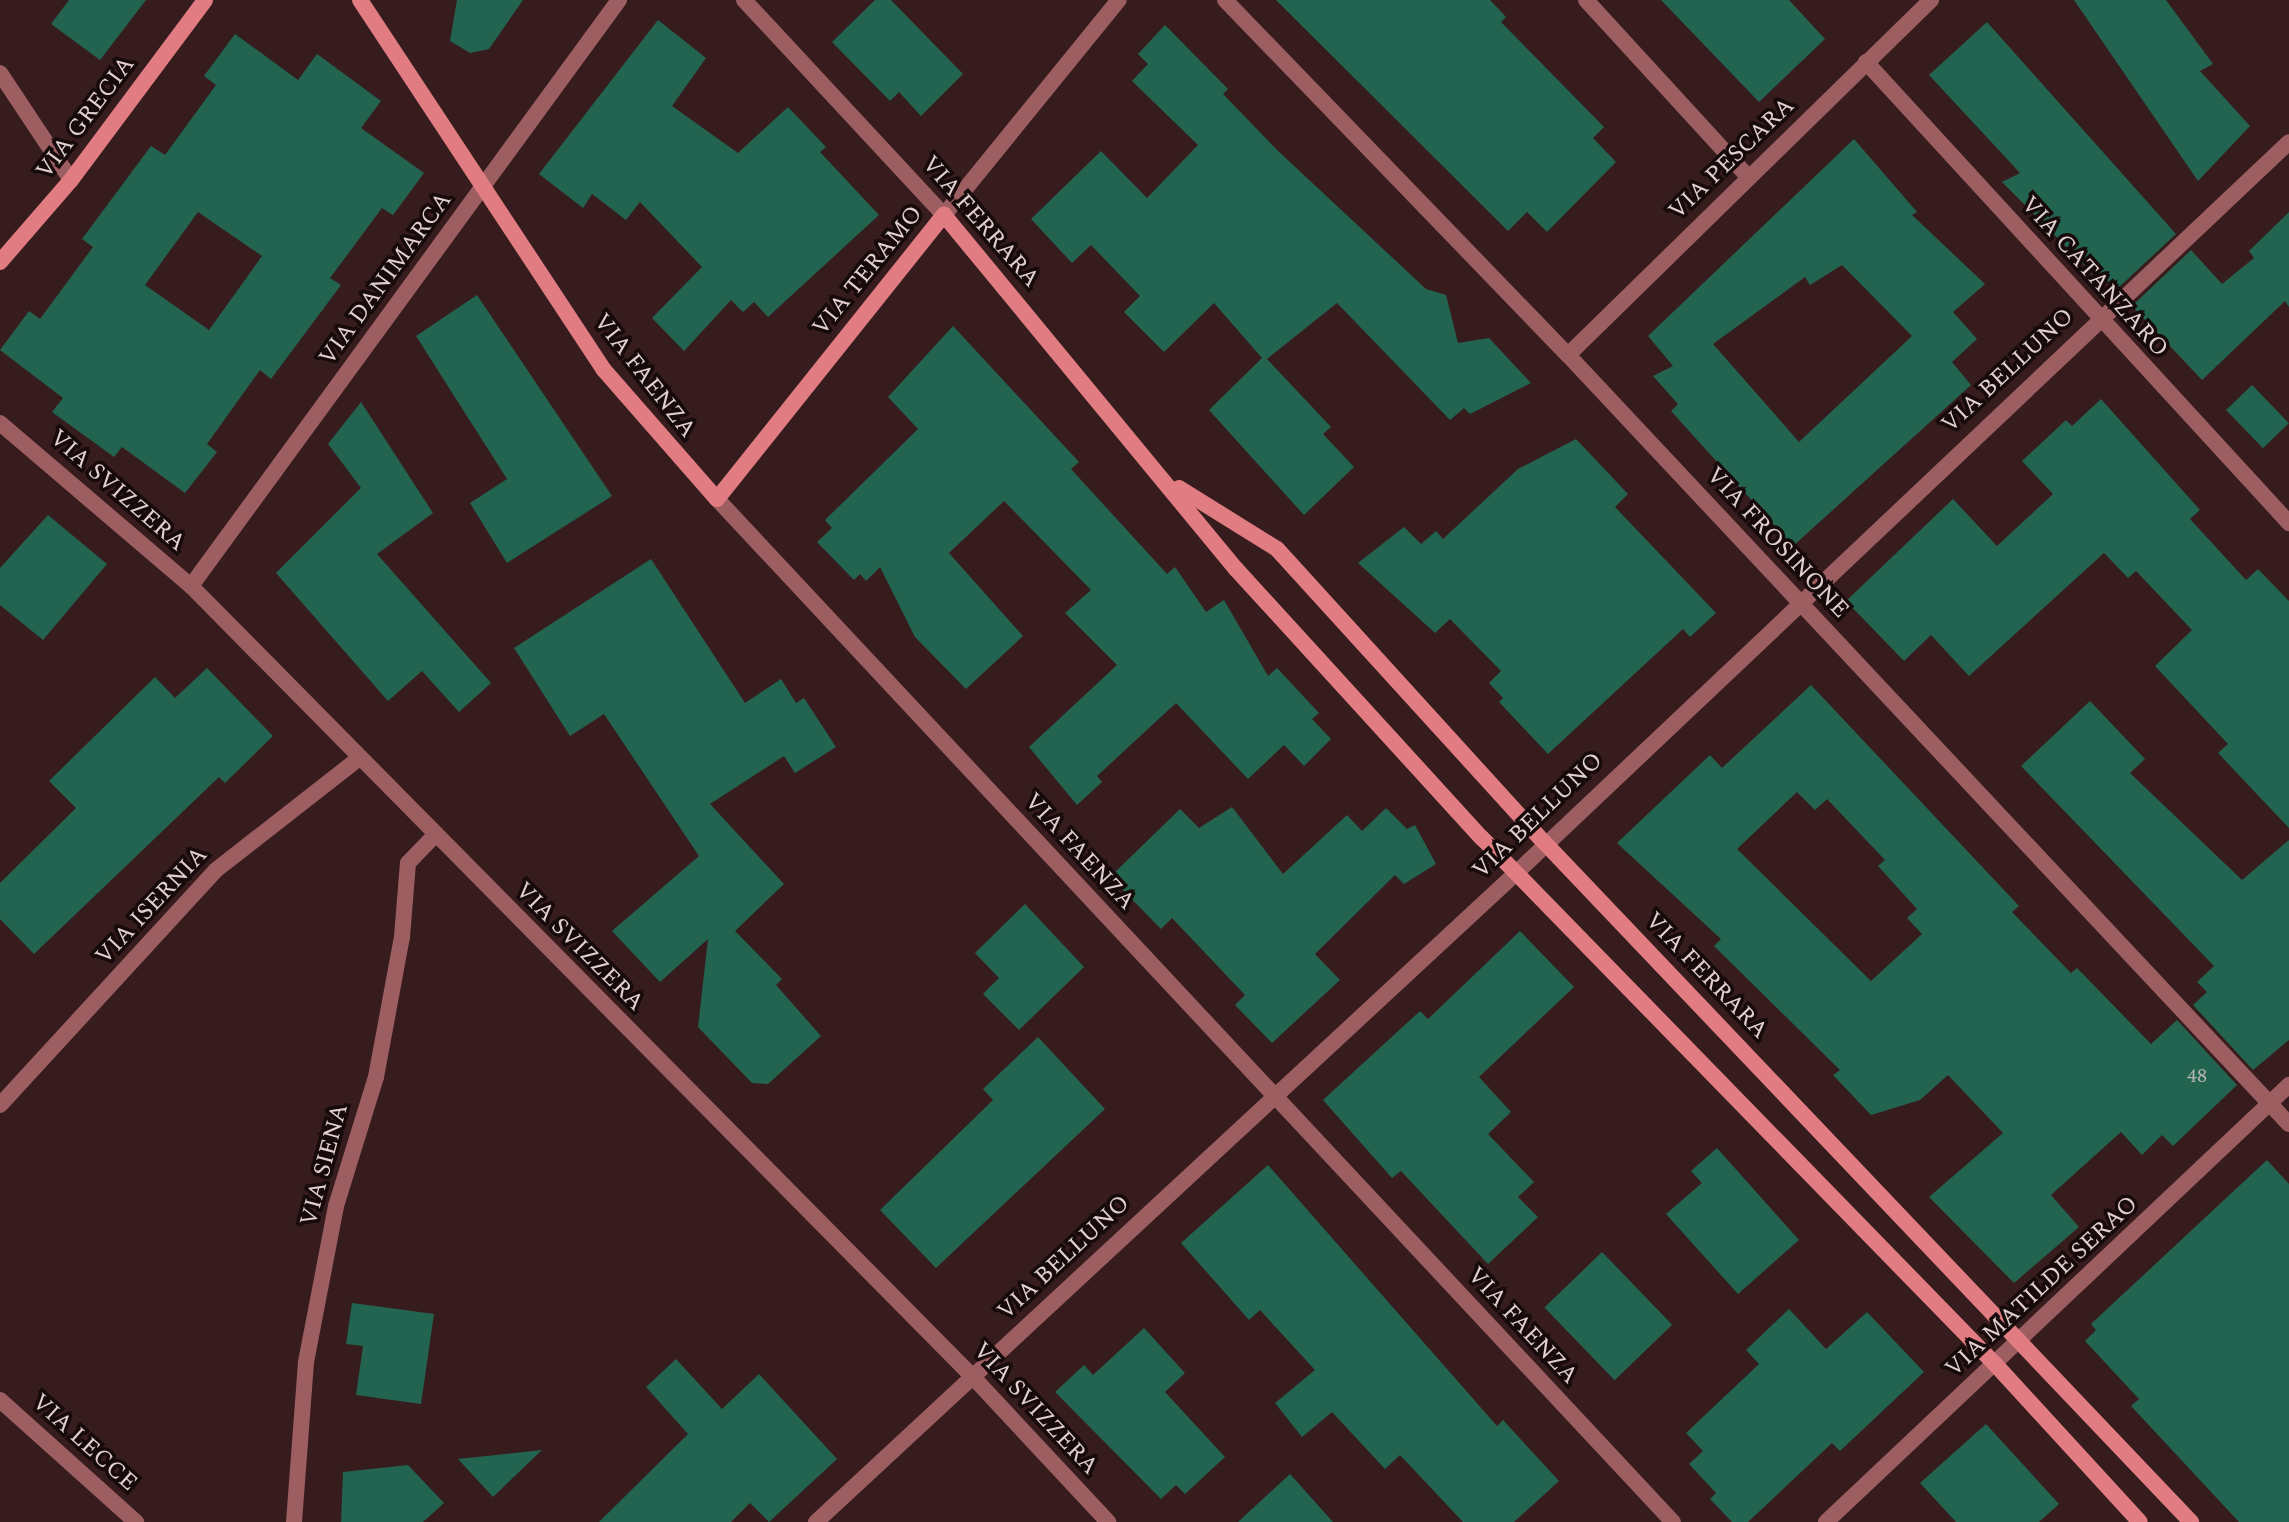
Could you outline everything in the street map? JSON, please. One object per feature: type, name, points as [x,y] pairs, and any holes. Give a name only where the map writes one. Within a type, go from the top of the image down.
[{"type":"street","name":"VIA GRECIA","points":[[0,262],[71,180],[205,0]]},
{"type":"street","name":"VIA FAENZA","points":[[360,0],[481,190],[604,370],[717,499],[1673,1522]]},
{"type":"street","name":"VIA DANIMARCA","points":[[191,586],[619,0]]},
{"type":"street","name":"VIA FERRARA","points":[[744,0],[944,215],[1171,483],[1236,569],[1515,874],[1995,1364],[2140,1522]]},
{"type":"street","name":"VIA TERAMO","points":[[717,499],[1119,0]]},
{"type":"street","name":"VIA FROSINONE","points":[[1225,0],[1568,355],[2289,1124]]},
{"type":"street","points":[[1586,0],[1747,176]]},
{"type":"street","name":"VIA PESCARA","points":[[1568,355],[1747,176],[1931,0]]},
{"type":"street","name":"VIA CATANZARO","points":[[1866,62],[2289,523]]},
{"type":"street","points":[[0,73],[71,180]]},
{"type":"street","name":"VIA BELLUNO","points":[[816,1522],[1515,874],[1544,842],[2098,318],[2289,142]]},
{"type":"street","name":"VIA SVIZZERA","points":[[0,423],[191,586],[358,759],[972,1376],[1108,1522]]},
{"type":"street","name":"VIA FERRARA","points":[[1171,483],[1277,549],[1544,842],[2023,1340],[2191,1522]]},
{"type":"street","name":"VIA ISERNIA","points":[[0,1105],[216,870],[358,759]]},
{"type":"street","name":"VIA SIENA","points":[[294,1522],[306,1362],[336,1206],[376,1077],[402,937],[408,863],[436,834]]},
{"type":"street","name":"VIA MATILDE SERAO","points":[[1826,1522],[2023,1340],[2289,1085]]},
{"type":"street","name":"VIA LECCE","points":[[0,1400],[136,1522]]},
{"type":"building","points":[[69,0],[146,0],[100,60],[51,24]]},
{"type":"building","points":[[457,0],[523,0],[489,49],[470,53],[450,41]]},
{"type":"building","points":[[875,0],[891,0],[963,74],[921,116],[899,92],[890,101],[832,42]]},
{"type":"building","points":[[1276,0],[1490,0],[1506,17],[1501,22],[1604,127],[1593,138],[1616,162],[1547,232],[1527,212],[1508,231]]},
{"type":"building","points":[[1661,0],[1789,0],[1825,39],[1759,102]]},
{"type":"building","points":[[2074,0],[2166,0],[2213,64],[2200,71],[2250,126],[2198,181]]},
{"type":"building","points":[[658,20],[706,58],[672,106],[738,153],[788,107],[826,147],[820,152],[879,215],[768,317],[754,302],[743,312],[731,300],[684,351],[652,318],[702,267],[640,202],[626,220],[592,194],[583,208],[539,174]]},
{"type":"building","points":[[1987,22],[2176,234],[2116,290],[2102,275],[2098,279],[2002,182],[2020,173],[1929,75]]},
{"type":"building","points":[[1165,25],[1228,89],[1223,94],[1277,150],[1426,289],[1446,295],[1458,343],[1489,338],[1531,383],[1470,414],[1464,408],[1450,420],[1337,303],[1267,359],[1331,427],[1323,434],[1354,467],[1304,515],[1209,410],[1262,358],[1214,303],[1164,352],[1124,312],[1140,296],[1091,245],[1072,263],[1031,219],[1101,151],[1147,198],[1198,145],[1132,81],[1148,64],[1138,54]]},
{"type":"building","points":[[235,34],[298,80],[317,54],[381,101],[361,128],[424,173],[393,215],[382,208],[330,278],[341,285],[271,379],[260,370],[207,444],[217,452],[185,493],[122,447],[114,457],[52,412],[63,398],[0,350],[29,311],[40,319],[93,247],[82,239],[151,146],[165,155],[216,85],[204,76]],"holes":[[[198,212],[262,256],[209,330],[145,285]]]},
{"type":"building","points":[[1854,139],[1917,212],[1912,215],[1985,284],[1953,312],[1977,339],[1952,362],[1971,385],[1793,546],[1671,411],[1678,404],[1653,376],[1673,366],[1648,336]],"holes":[[[1842,265],[1912,336],[1799,442],[1713,344],[1805,277],[1810,285]]]},
{"type":"building","points":[[2289,212],[2289,307],[2285,301],[2202,380],[2132,306],[2191,250],[2222,284],[2254,258],[2249,251]]},
{"type":"building","points":[[477,295],[612,496],[507,563],[470,503],[507,479],[416,336]]},
{"type":"building","points":[[953,326],[1079,462],[1071,469],[1167,574],[1175,567],[1206,612],[1224,600],[1268,676],[1277,668],[1319,713],[1312,719],[1331,739],[1304,766],[1284,745],[1248,779],[1176,703],[1097,776],[1102,782],[1077,805],[1029,747],[1117,665],[1065,613],[1091,590],[1004,501],[949,553],[1023,636],[966,689],[915,637],[880,567],[866,581],[860,574],[854,580],[817,542],[832,528],[825,520],[918,429],[888,397]]},
{"type":"building","points":[[2252,385],[2289,423],[2263,448],[2226,410]]},
{"type":"building","points":[[2101,399],[2200,510],[2190,519],[2246,580],[2258,569],[2289,601],[2289,828],[2218,753],[2228,744],[2155,666],[2192,630],[2136,571],[2128,578],[2104,553],[1969,676],[1931,635],[1904,661],[1846,601],[1953,499],[1997,546],[2053,494],[2022,461],[2066,420],[2072,426]]},
{"type":"building","points":[[361,402],[433,513],[377,554],[491,683],[459,712],[422,671],[388,701],[276,573],[361,488],[328,444]]},
{"type":"building","points":[[1576,439],[1628,494],[1615,507],[1716,613],[1690,637],[1683,629],[1548,754],[1499,702],[1503,698],[1489,683],[1501,671],[1450,619],[1435,633],[1358,563],[1404,527],[1421,544],[1436,531],[1443,539],[1518,469]]},
{"type":"building","points":[[48,515],[107,564],[43,640],[0,605],[0,568]]},
{"type":"building","points":[[651,559],[745,703],[781,679],[796,703],[804,698],[836,747],[795,773],[784,756],[710,804],[784,884],[735,931],[782,979],[776,985],[821,1036],[768,1084],[752,1083],[698,1027],[708,939],[660,982],[612,931],[699,856],[604,714],[570,736],[514,648]]},
{"type":"building","points":[[207,668],[273,736],[225,783],[219,777],[34,954],[0,919],[0,883],[76,808],[49,781],[155,677],[175,698]]},
{"type":"building","points":[[1811,685],[2019,906],[2012,912],[2071,973],[2077,968],[2151,1044],[2177,1020],[2237,1085],[2173,1146],[2162,1135],[2142,1155],[2121,1132],[2051,1195],[2079,1227],[2014,1283],[1929,1197],[2003,1133],[1948,1075],[1920,1100],[1871,1115],[1833,1075],[1840,1070],[1714,946],[1721,939],[1617,843],[1710,755],[1722,768]],"holes":[[[1797,792],[1815,810],[1827,799],[1885,860],[1878,866],[1917,909],[1907,918],[1922,934],[1871,981],[1737,849]]]},
{"type":"building","points":[[2090,701],[2145,759],[2130,773],[2242,880],[2289,840],[2289,1040],[2253,1070],[2193,1005],[2207,992],[2197,982],[2214,966],[2021,766]]},
{"type":"building","points":[[1232,807],[1283,874],[1347,815],[1362,831],[1386,808],[1407,829],[1415,825],[1436,864],[1404,884],[1395,875],[1315,954],[1340,980],[1272,1043],[1235,1005],[1245,995],[1172,918],[1161,929],[1110,877],[1180,809],[1199,828]]},
{"type":"building","points":[[1025,904],[1084,967],[1019,1030],[983,994],[999,978],[975,953]]},
{"type":"building","points":[[1520,931],[1574,987],[1479,1077],[1511,1112],[1488,1134],[1534,1182],[1518,1197],[1538,1217],[1488,1264],[1401,1171],[1392,1178],[1323,1100],[1420,1011],[1428,1019]]},
{"type":"building","points":[[1038,1037],[1105,1109],[936,1268],[880,1210],[993,1100],[983,1089]]},
{"type":"building","points":[[1717,1148],[1799,1240],[1738,1294],[1666,1214],[1702,1183],[1691,1171]]},
{"type":"building","points":[[2267,1160],[2289,1184],[2289,1522],[2239,1522],[2131,1406],[2139,1399],[2085,1341],[2096,1330],[2091,1324]]},
{"type":"building","points":[[1268,1165],[1497,1426],[1503,1420],[1559,1481],[1514,1522],[1463,1522],[1400,1455],[1385,1469],[1332,1412],[1302,1437],[1275,1403],[1315,1370],[1260,1310],[1249,1320],[1181,1243]]},
{"type":"building","points":[[1602,1252],[1672,1325],[1615,1380],[1544,1308]]},
{"type":"building","points":[[352,1303],[434,1314],[421,1404],[356,1395],[363,1346],[346,1344]]},
{"type":"building","points":[[1789,1309],[1826,1349],[1867,1312],[1924,1372],[1840,1451],[1832,1443],[1748,1522],[1732,1522],[1710,1499],[1716,1493],[1689,1464],[1703,1451],[1686,1433],[1759,1364],[1746,1350]]},
{"type":"building","points":[[1144,1328],[1185,1373],[1165,1392],[1225,1457],[1185,1494],[1176,1485],[1161,1499],[1055,1392],[1084,1365],[1093,1375]]},
{"type":"building","points":[[676,1359],[722,1409],[759,1374],[837,1459],[769,1522],[750,1503],[731,1522],[599,1522],[688,1434],[646,1387]]},
{"type":"building","points":[[1986,1424],[2059,1504],[2039,1522],[1956,1522],[1920,1483]]},
{"type":"building","points":[[542,1450],[493,1497],[458,1459]]},
{"type":"building","points":[[408,1465],[444,1503],[423,1522],[341,1522],[343,1472]]},
{"type":"building","points":[[1290,1474],[1333,1522],[1238,1522]]}]
